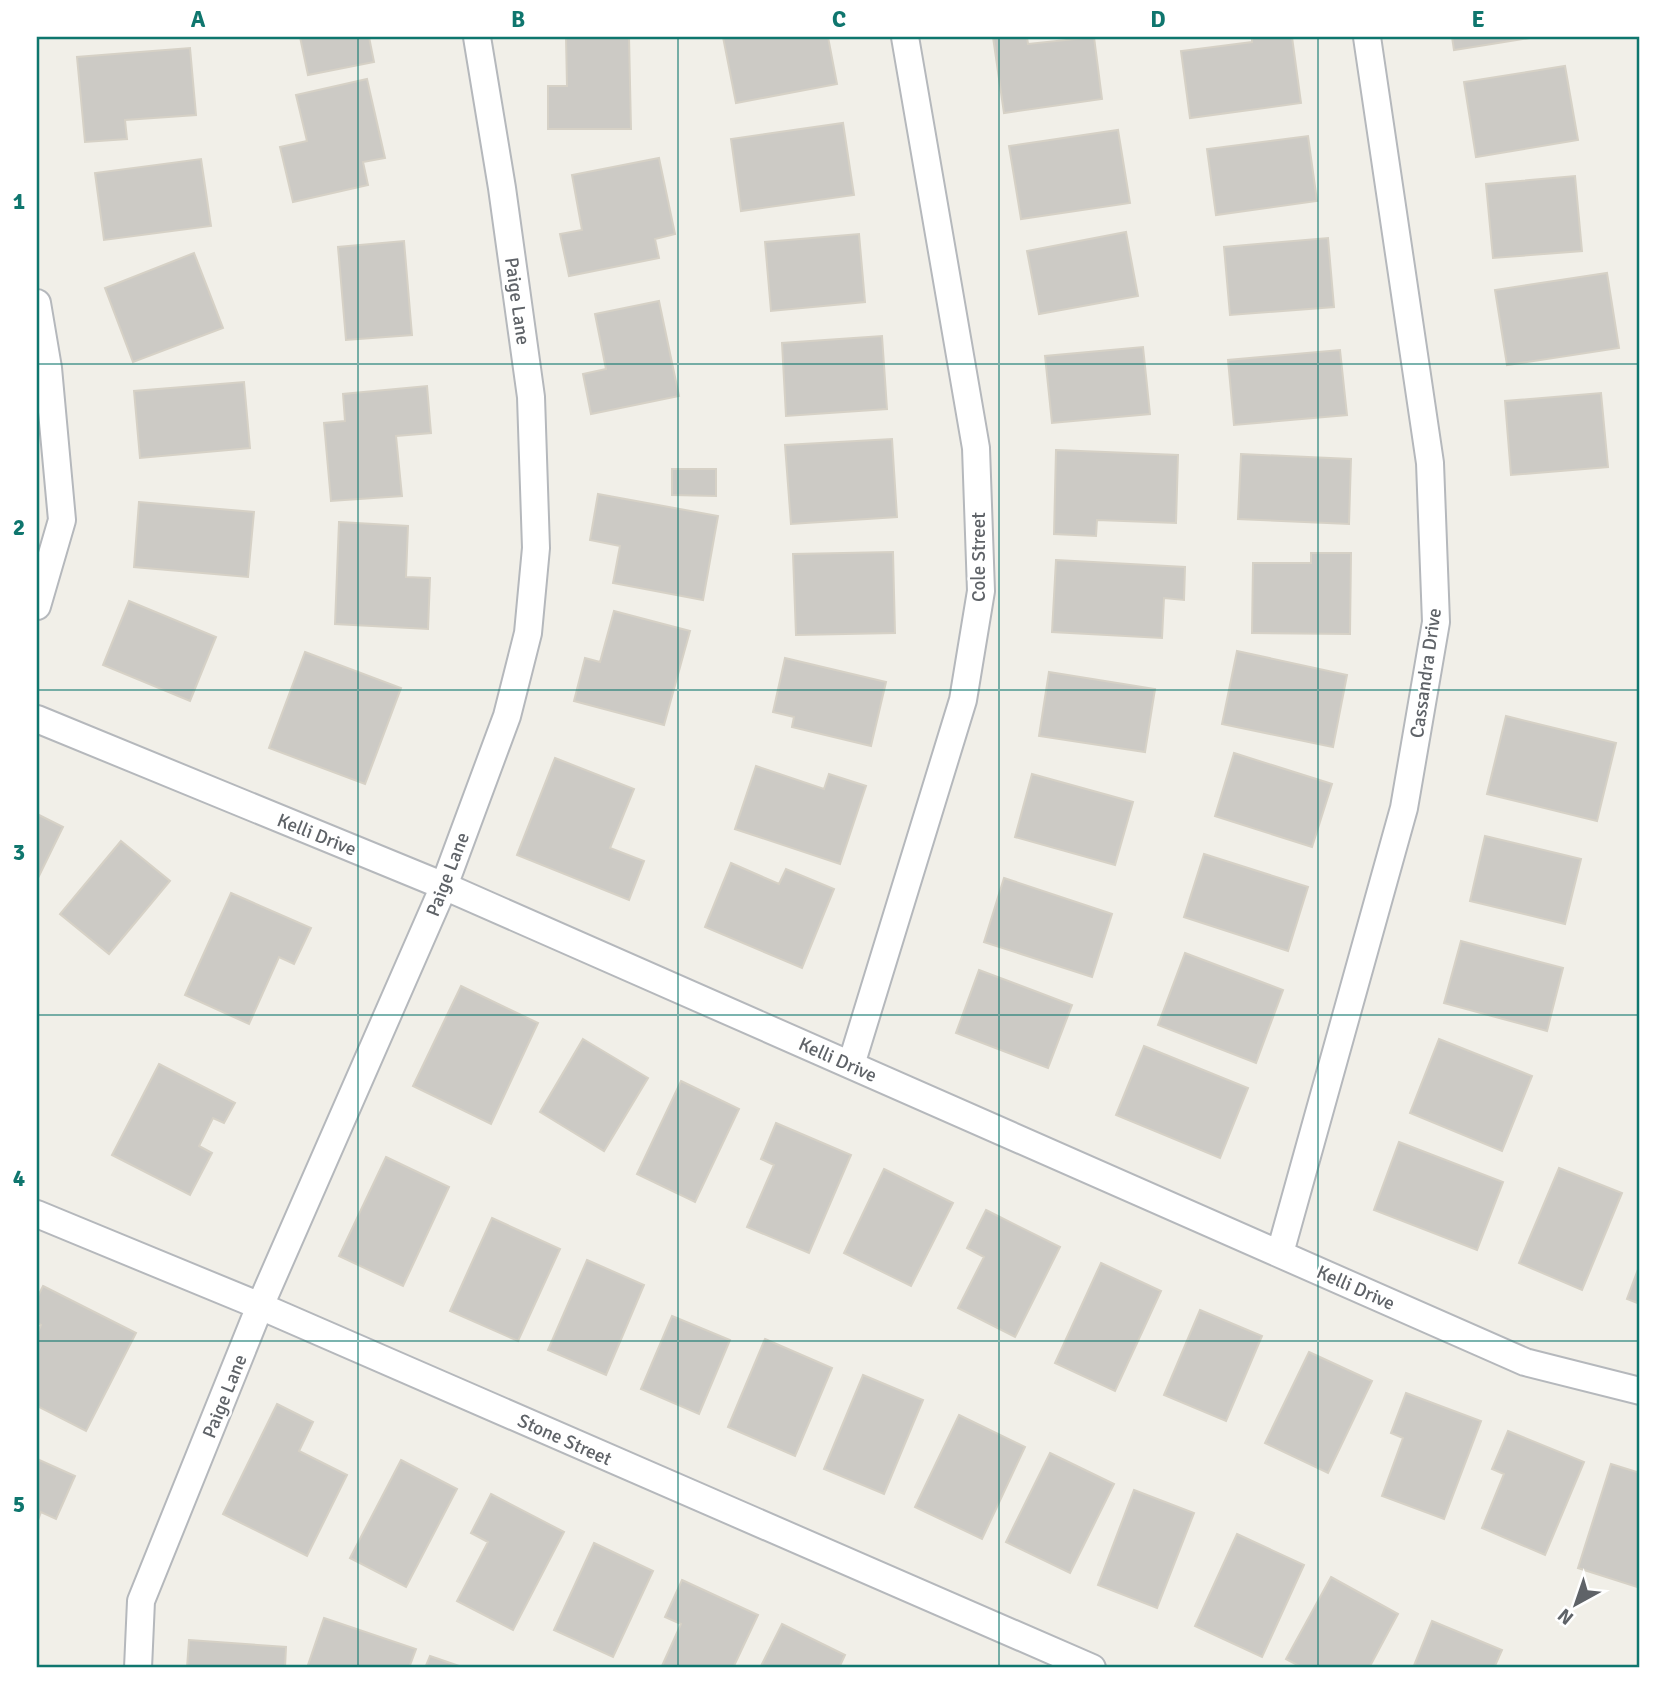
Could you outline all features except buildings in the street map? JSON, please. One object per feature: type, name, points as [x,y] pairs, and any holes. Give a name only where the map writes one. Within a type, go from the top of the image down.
[{"type":"street","name":"Paige Lane","points":[[138,1668],[141,1601],[260,1306],[444,886],[506,716],[528,633],[537,548],[531,397],[502,188],[477,37]]},
{"type":"street","name":"Cole Street","points":[[851,1065],[963,700],[981,591],[976,448],[905,37]]},
{"type":"street","name":"Cassandra Drive","points":[[1280,1253],[1405,808],[1436,622],[1430,463],[1367,37]]},
{"type":"street","points":[[37,303],[48,368],[62,520],[37,606]]},
{"type":"street","name":"Kelli Drive","points":[[37,719],[444,886],[1525,1362],[1640,1391]]},
{"type":"street","name":"Stone Street","points":[[37,1214],[260,1306],[1092,1668]]}]
